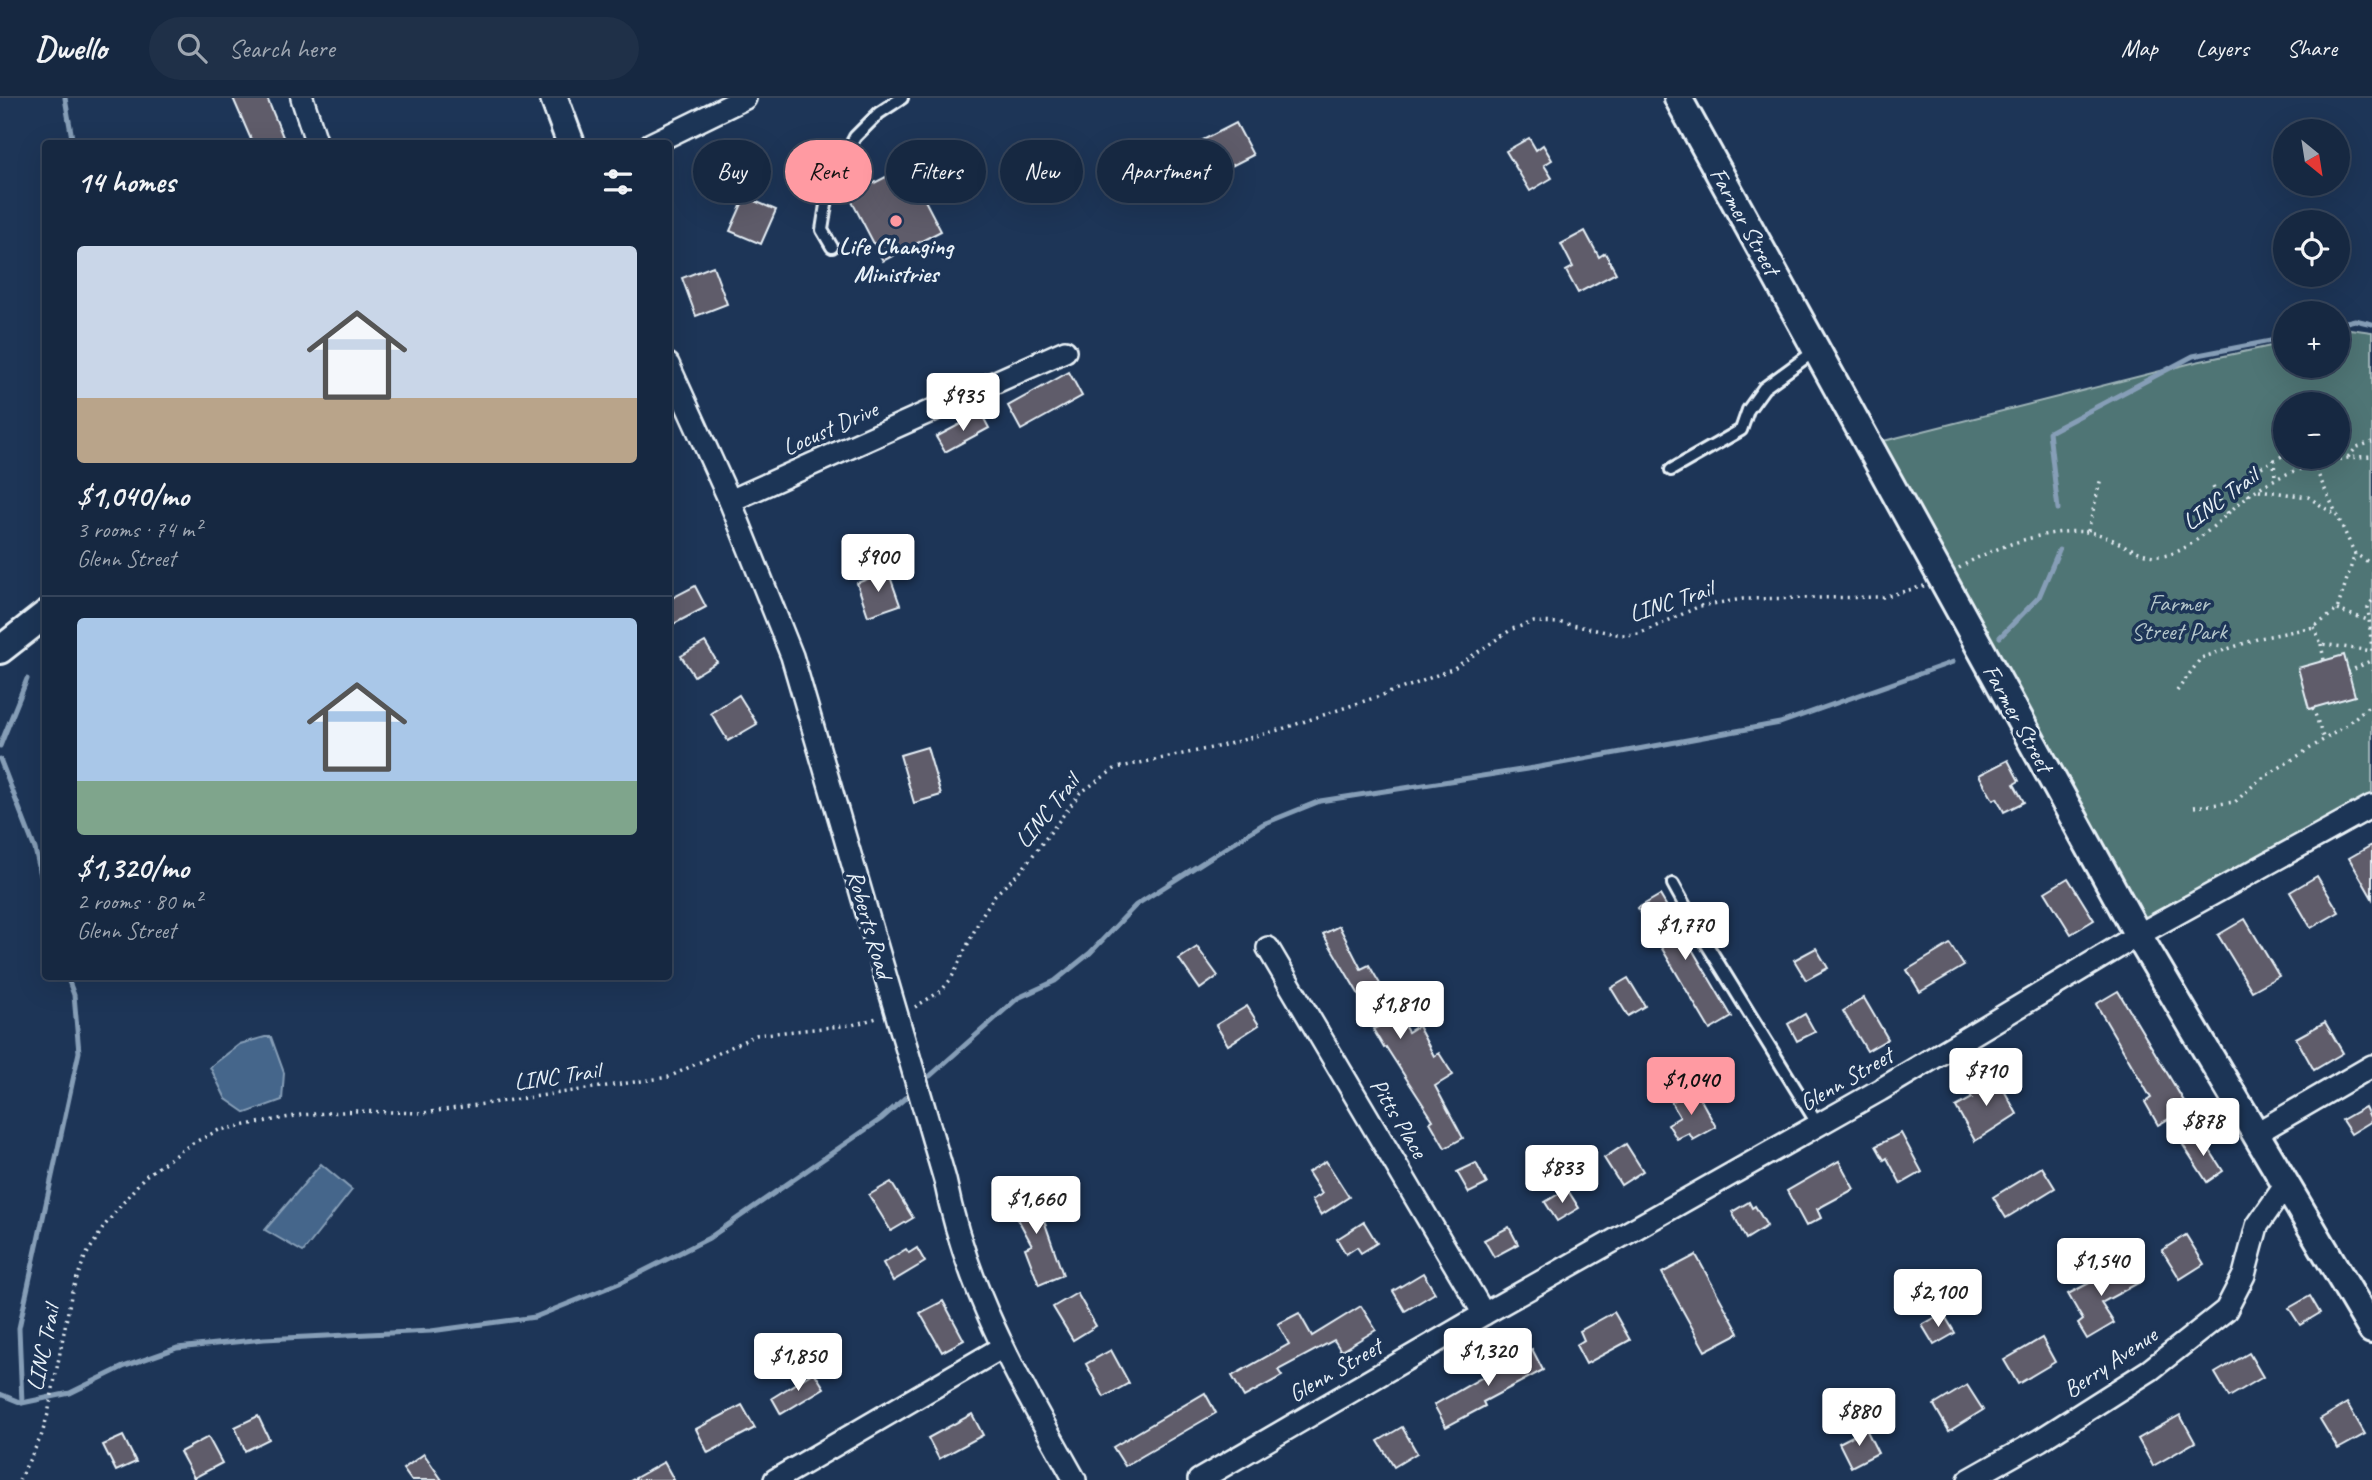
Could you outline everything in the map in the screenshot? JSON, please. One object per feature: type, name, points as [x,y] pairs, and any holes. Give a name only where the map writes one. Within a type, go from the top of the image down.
[{"type":"street","points":[[302,98],[316,140]]},
{"type":"street","points":[[554,98],[570,140]]},
{"type":"street","points":[[659,140],[745,98]]},
{"type":"street","name":"Farmer Street","points":[[1678,98],[2138,935],[2371,1325]]},
{"type":"street","name":"Locust Drive","points":[[730,501],[1065,351]]},
{"type":"street","name":"Roberts Road","points":[[672,373],[730,501],[792,656],[945,1180],[954,1229],[1001,1348],[1075,1480]]},
{"type":"street","points":[[0,650],[42,617]]},
{"type":"street","name":"Glenn Street","points":[[1199,1480],[1484,1314],[1818,1125],[2138,935],[2372,806]]},
{"type":"street","name":"Pitts Place","points":[[1268,948],[1484,1314]]},
{"type":"street","points":[[2255,1134],[2372,1066]]},
{"type":"street","name":"Berry Avenue","points":[[1969,1480],[2040,1440],[2150,1370],[2226,1310],[2244,1275],[2257,1226],[2287,1183]]},
{"type":"street","points":[[775,1480],[1001,1348]]},
{"type":"lane","points":[[832,247],[822,230],[829,186],[841,160],[855,137],[879,113],[902,98]]},
{"type":"lane","points":[[1671,470],[1741,430],[1748,410],[1764,388],[1816,350]]},
{"type":"lane","points":[[1673,884],[1707,946],[1818,1125]]},
{"type":"path","points":[[2350,456],[2357,447],[2372,442]]},
{"type":"path","name":"LINC Trail","points":[[2350,458],[2372,456]]},
{"type":"path","points":[[2249,496],[2242,477],[2273,460]]},
{"type":"path","points":[[2275,469],[2276,480]]},
{"type":"path","name":"LINC Trail","points":[[19,1480],[41,1437],[72,1292],[85,1257],[105,1225],[144,1177],[191,1144],[219,1130],[301,1115],[356,1111],[423,1113],[668,1077],[755,1035],[852,1025],[896,1013],[941,991],[996,895],[1021,871],[1080,793],[1116,768],[1221,746],[1282,729],[1415,684],[1454,668],[1512,629],[1534,622],[1562,623],[1621,635],[1639,634],[1700,606],[1742,600],[1883,597],[1914,591],[1963,565],[2021,541],[2051,533],[2088,531],[2141,553],[2161,556],[2182,549],[2256,490],[2304,469]]},
{"type":"path","points":[[2316,469],[2355,554],[2372,564]]},
{"type":"path","points":[[2088,531],[2101,478]]},
{"type":"path","points":[[2213,487],[2227,514]]},
{"type":"path","points":[[2256,490],[2308,497],[2336,515]]},
{"type":"path","points":[[2177,691],[2201,658],[2260,638],[2314,627],[2337,610],[2355,554]]},
{"type":"path","points":[[2321,644],[2372,651],[2368,607],[2372,601]]},
{"type":"path","points":[[2337,610],[2368,620]]},
{"type":"path","points":[[2314,627],[2324,660]]},
{"type":"path","points":[[2348,672],[2372,660]]},
{"type":"path","points":[[2194,807],[2235,802],[2258,781],[2324,740],[2372,703]]},
{"type":"path","points":[[2314,708],[2318,730],[2324,740]]},
{"type":"green space","name":"Farmer Street Park","points":[[2350,329],[2372,332],[2372,802],[2142,941],[1860,447],[2196,362],[2273,346],[2273,378],[2350,378]]},
{"type":"water","points":[[271,1037],[284,1073],[282,1100],[246,1113],[226,1099],[210,1067],[240,1044]]},
{"type":"water","points":[[321,1164],[352,1190],[303,1252],[265,1230]]},
{"type":"building","points":[[233,98],[267,98],[284,140],[251,140]]},
{"type":"building","points":[[1236,123],[1253,155],[1233,165],[1233,140],[1203,140]]},
{"type":"building","points":[[1529,138],[1536,150],[1543,145],[1552,160],[1544,165],[1552,178],[1530,191],[1506,151]]},
{"type":"building","points":[[886,177],[886,203],[926,203],[941,231],[883,261],[853,203],[872,203],[872,184]]},
{"type":"building","points":[[742,203],[759,203],[776,210],[761,244],[730,231]]},
{"type":"building","points":[[1585,231],[1599,257],[1605,253],[1616,273],[1578,293],[1566,271],[1573,267],[1561,244]]},
{"type":"building","points":[[713,266],[727,304],[696,316],[682,278]]},
{"type":"building","points":[[1069,372],[1082,396],[1021,430],[1008,406]]},
{"type":"building","points":[[981,413],[989,428],[945,452],[936,437]]},
{"type":"building","points":[[888,571],[900,605],[868,616],[857,583]]},
{"type":"building","points":[[695,586],[706,607],[672,625],[672,598]]},
{"type":"building","points":[[705,642],[717,662],[694,676],[681,656]]},
{"type":"building","points":[[2344,655],[2355,696],[2309,709],[2298,668]]},
{"type":"building","points":[[739,695],[757,724],[728,741],[711,713]]},
{"type":"building","points":[[927,747],[941,795],[914,803],[900,755]]},
{"type":"building","points":[[2008,760],[2019,781],[2014,784],[2024,802],[2004,812],[1997,798],[1993,800],[1979,775]]},
{"type":"building","points":[[2372,845],[2372,898],[2349,858]]},
{"type":"building","points":[[2317,876],[2339,912],[2311,928],[2290,892]]},
{"type":"building","points":[[2068,878],[2094,920],[2071,934],[2045,892]]},
{"type":"building","points":[[1660,895],[1732,1017],[1710,1030],[1638,908]]},
{"type":"building","points":[[2245,919],[2279,976],[2252,991],[2218,935]]},
{"type":"building","points":[[1339,926],[1361,969],[1369,965],[1408,1032],[1418,1026],[1434,1056],[1439,1053],[1453,1075],[1435,1086],[1463,1138],[1445,1148],[1430,1122],[1433,1120],[1373,1029],[1378,1027],[1323,934]]},
{"type":"building","points":[[1950,944],[1964,966],[1920,992],[1907,970]]},
{"type":"building","points":[[1197,947],[1218,976],[1200,989],[1179,959]]},
{"type":"building","points":[[1816,948],[1828,968],[1806,980],[1794,960]]},
{"type":"building","points":[[1628,978],[1645,1006],[1628,1016],[1611,988]]},
{"type":"building","points":[[2118,991],[2188,1108],[2158,1125],[2145,1102],[2151,1098],[2096,1004]]},
{"type":"building","points":[[1864,998],[1888,1039],[1867,1051],[1843,1011]]},
{"type":"building","points":[[1247,1006],[1259,1025],[1228,1045],[1216,1025]]},
{"type":"building","points":[[1805,1014],[1815,1032],[1797,1041],[1788,1024]]},
{"type":"building","points":[[2325,1022],[2343,1053],[2314,1070],[2296,1038]]},
{"type":"building","points":[[1995,1074],[2017,1114],[1975,1141],[1956,1107],[1972,1098],[1967,1089]]},
{"type":"building","points":[[1695,1089],[1716,1127],[1693,1140],[1689,1133],[1677,1139],[1668,1124],[1680,1117],[1671,1102]]},
{"type":"building","points":[[2365,1107],[2372,1121],[2351,1134],[2342,1120]]},
{"type":"building","points":[[1901,1133],[1922,1172],[1901,1184],[1887,1158],[1884,1160],[1876,1146]]},
{"type":"building","points":[[2200,1135],[2223,1171],[2207,1182],[2183,1145]]},
{"type":"building","points":[[1626,1144],[1643,1171],[1621,1185],[1604,1158]]},
{"type":"building","points":[[1326,1161],[1349,1197],[1321,1215],[1312,1200],[1322,1194],[1308,1172]]},
{"type":"building","points":[[1839,1161],[1854,1189],[1817,1209],[1821,1218],[1806,1226],[1787,1191]]},
{"type":"building","points":[[1476,1163],[1487,1184],[1469,1193],[1457,1172]]},
{"type":"building","points":[[2042,1167],[2055,1188],[2006,1218],[1993,1197]]},
{"type":"building","points":[[891,1182],[913,1218],[891,1231],[869,1195]]},
{"type":"building","points":[[1026,1186],[1042,1215],[1063,1275],[1039,1285],[1025,1248],[1032,1245],[1006,1197]]},
{"type":"building","points":[[1567,1189],[1579,1208],[1557,1221],[1545,1202]]},
{"type":"building","points":[[1749,1202],[1752,1208],[1755,1206],[1767,1226],[1746,1239],[1732,1212]]},
{"type":"building","points":[[1364,1222],[1377,1243],[1361,1253],[1357,1247],[1346,1254],[1337,1239]]},
{"type":"building","points":[[1509,1227],[1518,1244],[1494,1257],[1484,1240]]},
{"type":"building","points":[[2186,1235],[2204,1264],[2180,1279],[2162,1250]]},
{"type":"building","points":[[917,1248],[925,1262],[893,1281],[883,1263],[906,1249],[909,1253]]},
{"type":"building","points":[[1696,1255],[1739,1333],[1705,1351],[1662,1273]]},
{"type":"building","points":[[2130,1262],[2140,1282],[2101,1303],[2114,1323],[2087,1339],[2078,1324],[2083,1320],[2068,1294]]},
{"type":"building","points":[[1423,1273],[1435,1293],[1405,1311],[1393,1291]]},
{"type":"building","points":[[1077,1293],[1096,1326],[1073,1340],[1053,1307]]},
{"type":"building","points":[[2310,1296],[2320,1313],[2300,1325],[2289,1308]]},
{"type":"building","points":[[943,1301],[964,1340],[942,1352],[920,1313]]},
{"type":"building","points":[[1361,1306],[1376,1330],[1341,1351],[1334,1340],[1278,1370],[1282,1376],[1244,1397],[1232,1376],[1289,1344],[1278,1324],[1299,1313],[1312,1336]]},
{"type":"building","points":[[1614,1312],[1630,1340],[1586,1364],[1576,1345],[1584,1340],[1580,1331]]},
{"type":"building","points":[[1943,1313],[1955,1333],[1934,1345],[1922,1325]]},
{"type":"building","points":[[2042,1338],[2055,1362],[2018,1384],[2004,1360]]},
{"type":"building","points":[[1532,1349],[1543,1370],[1483,1402],[1485,1406],[1446,1427],[1434,1405]]},
{"type":"building","points":[[1111,1350],[1129,1383],[1104,1397],[1086,1364]]},
{"type":"building","points":[[2249,1353],[2263,1377],[2229,1397],[2215,1373]]},
{"type":"building","points":[[814,1372],[824,1388],[781,1414],[772,1398]]},
{"type":"building","points":[[1967,1385],[1983,1410],[1949,1431],[1934,1405]]},
{"type":"building","points":[[1205,1393],[1216,1413],[1125,1466],[1113,1447]]},
{"type":"building","points":[[2347,1403],[2365,1434],[2338,1449],[2320,1419]]},
{"type":"building","points":[[742,1405],[755,1428],[708,1453],[696,1429]]},
{"type":"building","points":[[972,1414],[983,1435],[939,1459],[928,1438]]},
{"type":"building","points":[[2180,1415],[2195,1442],[2153,1466],[2138,1439]]},
{"type":"building","points":[[258,1416],[269,1439],[245,1451],[235,1427]]},
{"type":"building","points":[[1402,1427],[1417,1453],[1394,1467],[1378,1441]]},
{"type":"building","points":[[1866,1429],[1878,1453],[1851,1467],[1839,1443]]},
{"type":"building","points":[[123,1436],[136,1462],[116,1471],[103,1445]]},
{"type":"building","points":[[208,1437],[222,1463],[194,1478],[180,1452]]},
{"type":"building","points":[[424,1454],[442,1480],[411,1480],[403,1469]]},
{"type":"building","points":[[664,1462],[674,1480],[632,1480]]},
{"type":"waterway","points":[[65,98],[72,140]]},
{"type":"waterway","points":[[2350,321],[2372,324]]},
{"type":"waterway","points":[[2058,509],[2049,432],[2193,356],[2273,341]]},
{"type":"waterway","points":[[2000,637],[2039,597],[2059,550]]},
{"type":"waterway","points":[[930,1076],[1018,998],[1055,981],[1090,953],[1136,905],[1263,824],[1320,801],[1534,768],[1780,723],[1953,662]]},
{"type":"waterway","points":[[0,746],[27,679]]},
{"type":"waterway","points":[[0,759],[35,849],[42,880]]},
{"type":"waterway","points":[[22,1403],[19,1328],[79,1052],[74,995],[68,980]]},
{"type":"waterway","points":[[0,1394],[22,1403],[70,1393],[123,1367],[177,1348],[264,1339],[431,1331],[535,1317],[622,1282],[709,1238],[881,1119],[905,1098]]},
{"type":"place","name":"Life Changing Ministries","points":[[896,221]]}]
